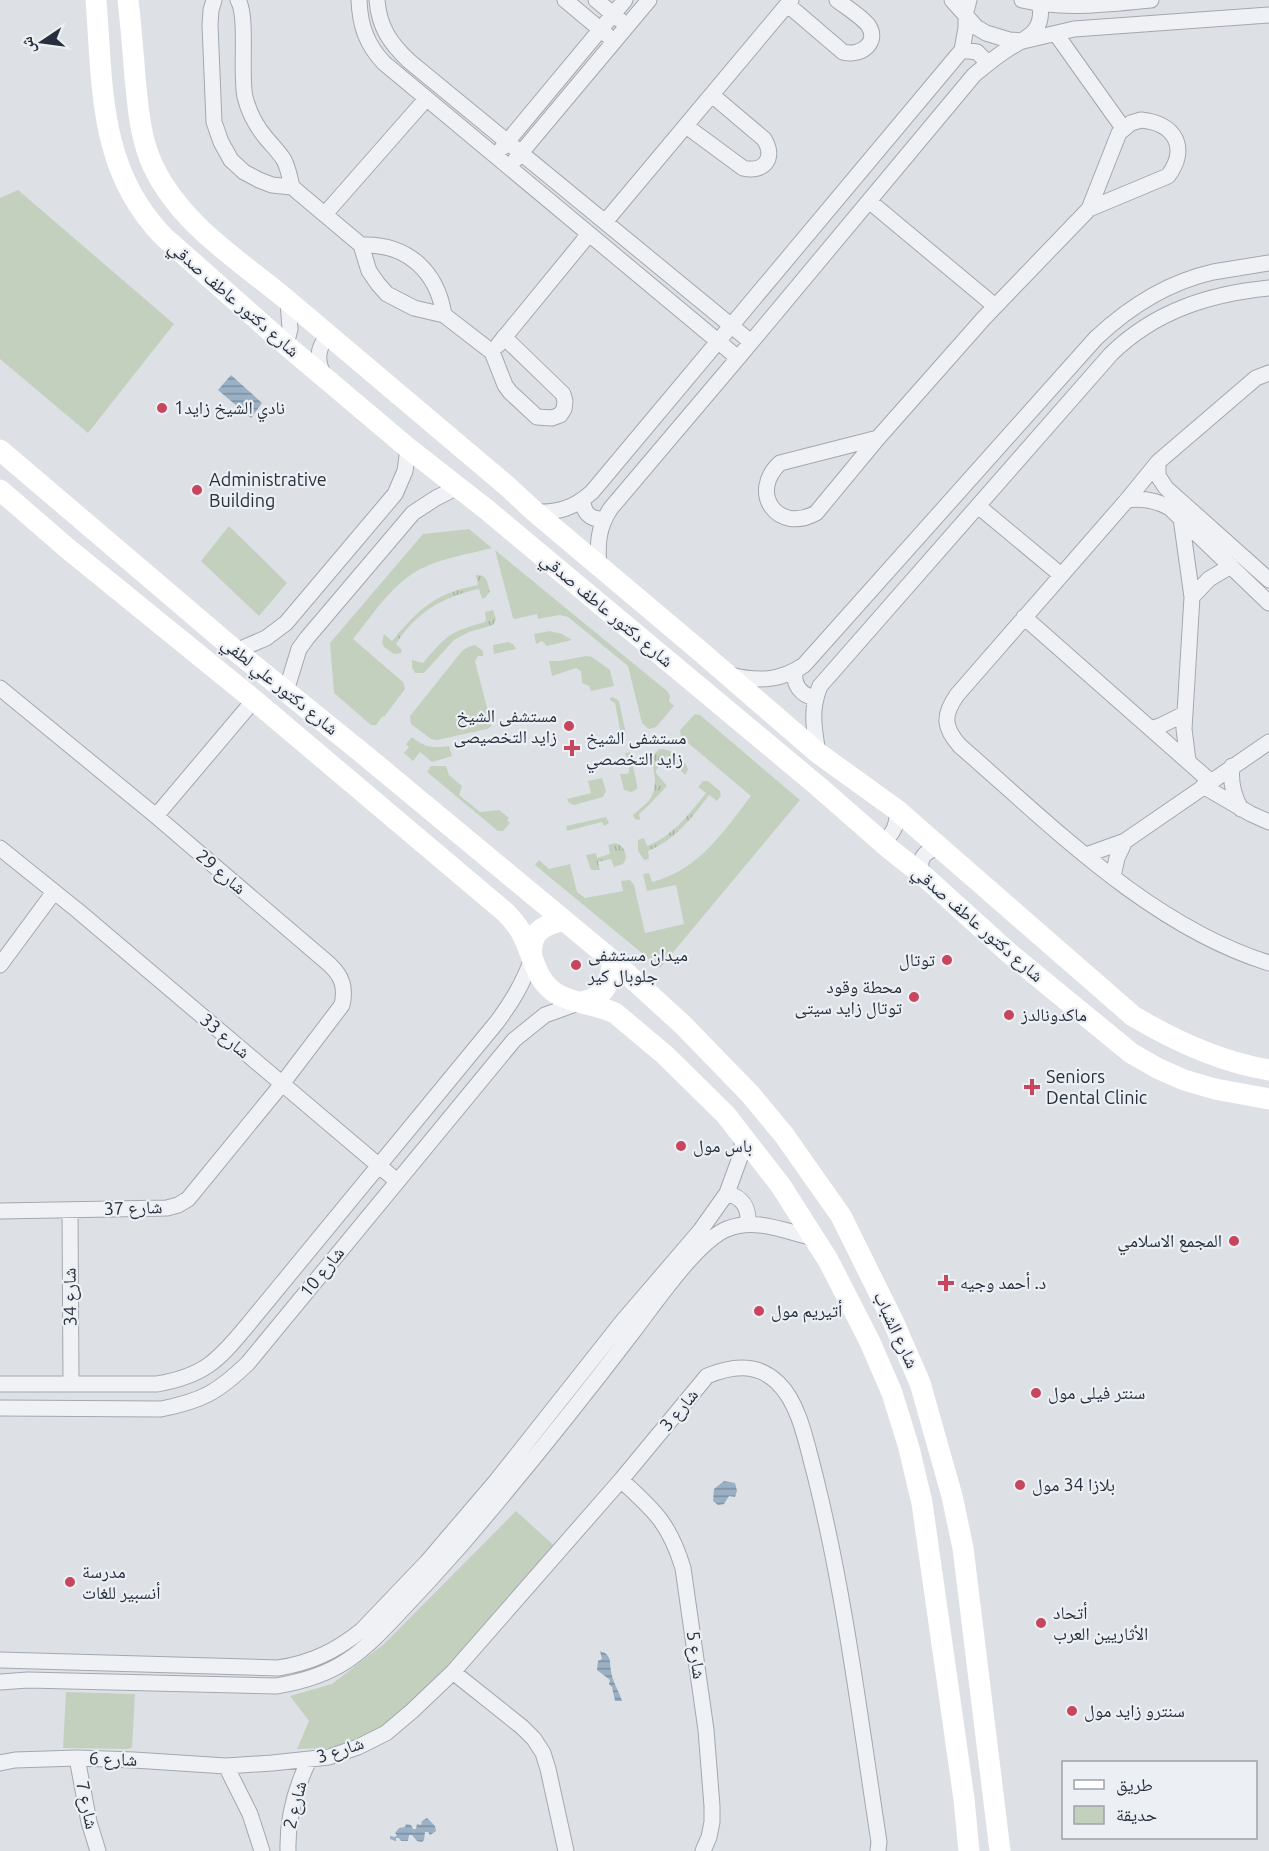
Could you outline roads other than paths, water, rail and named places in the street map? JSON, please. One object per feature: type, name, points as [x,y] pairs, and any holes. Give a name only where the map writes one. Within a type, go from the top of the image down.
[{"type":"street","name":"شارع دكتور عاطف صدقي","points":[[96,0],[108,134],[123,181],[149,222],[164,237],[286,345],[408,448],[819,787],[924,876],[1009,953],[1131,1053],[1184,1080],[1215,1089],[1269,1099]]},
{"type":"street","name":"شارع دكتور عاطف صدقي","points":[[128,0],[139,116],[144,141],[165,188],[197,227],[507,486],[535,513],[728,674],[818,753],[897,810],[1133,1016],[1193,1047],[1269,1070]]},
{"type":"street","points":[[214,0],[210,25],[214,122],[231,160],[244,172],[259,180],[272,185],[292,187],[362,245],[369,271],[387,294],[414,308],[444,315],[492,352],[500,375],[510,392],[537,417],[545,419],[560,415],[566,401],[563,394],[504,337]]},
{"type":"street","points":[[238,0],[242,17],[245,96],[256,126],[284,159],[292,187]]},
{"type":"street","points":[[359,0],[363,29],[374,53],[384,63],[738,358]]},
{"type":"street","points":[[377,0],[380,20],[390,42],[409,61],[751,342]]},
{"type":"street","points":[[566,0],[615,41]]},
{"type":"street","points":[[596,0],[627,26]]},
{"type":"street","points":[[495,156],[625,0]]},
{"type":"street","points":[[509,167],[650,0]]},
{"type":"street","points":[[605,222],[789,3],[843,52],[859,53],[866,48],[871,33],[868,25],[837,0]]},
{"type":"street","points":[[952,0],[976,27],[997,38],[1023,41],[1074,29],[1269,15]]},
{"type":"street","points":[[535,513],[561,511],[583,500],[592,492],[962,50],[969,0]]},
{"type":"street","points":[[1022,0],[1040,4],[1148,0]]},
{"type":"street","points":[[598,566],[597,542],[603,519],[611,508],[974,75],[1035,30],[1040,22],[1040,4]]},
{"type":"street","points":[[1056,34],[1123,128]]},
{"type":"street","points":[[962,50],[977,52],[988,63]]},
{"type":"street","points":[[686,126],[743,168],[751,170],[766,163],[769,146],[764,139],[712,95]]},
{"type":"street","points":[[325,214],[426,99]]},
{"type":"street","points":[[878,438],[780,463],[771,472],[766,483],[766,496],[771,507],[781,516],[792,520],[805,519],[816,513],[878,438],[995,306],[1089,209],[1123,128],[1141,120],[1163,124],[1172,133],[1177,143],[1178,155],[1175,167],[1168,176],[1089,209]]},
{"type":"street","points":[[868,201],[995,306]]},
{"type":"street","points":[[492,352],[589,234]]},
{"type":"street","points":[[362,245],[390,247],[404,254],[428,273],[442,300],[444,315]]},
{"type":"street","points":[[728,674],[746,679],[763,680],[780,677],[795,671],[804,664],[1110,325],[1142,302],[1176,285],[1212,273],[1269,263]]},
{"type":"street","points":[[818,753],[813,714],[815,698],[820,686],[1110,354],[1128,337],[1175,310],[1238,291],[1269,288]]},
{"type":"street","points":[[286,345],[290,329],[288,301]]},
{"type":"street","points":[[324,376],[319,366],[318,355],[328,335]]},
{"type":"street","points":[[1269,373],[1256,378],[1158,462],[957,694],[949,706],[946,721],[950,735],[960,746],[1086,855],[1149,903],[1218,942],[1269,963]]},
{"type":"street","points":[[236,651],[279,630],[396,494],[405,471],[408,448]]},
{"type":"street","name":"شارع دكتور علي لطفي","points":[[0,450],[236,651],[563,920]]},
{"type":"street","points":[[1158,462],[1158,476],[1177,508],[1269,603]]},
{"type":"street","points":[[286,691],[299,649],[307,638],[413,513],[458,487]]},
{"type":"street","name":"شارع دكتور علي لطفي","points":[[0,490],[505,912],[517,926],[532,959]]},
{"type":"street","points":[[1127,500],[1138,498],[1151,500],[1177,508],[1268,577]]},
{"type":"street","points":[[583,500],[588,515],[592,518],[603,519]]},
{"type":"street","points":[[978,506],[1061,575]]},
{"type":"street","points":[[1177,508],[1192,597],[1184,714],[1188,761]]},
{"type":"street","points":[[67,548],[77,544],[80,539],[83,521]]},
{"type":"street","points":[[107,580],[105,573],[112,564],[129,560]]},
{"type":"street","points":[[1192,597],[1209,579],[1231,566]]},
{"type":"street","points":[[1024,618],[1188,761],[1206,783],[1241,809],[1269,822]]},
{"type":"street","points":[[795,671],[794,676],[799,689],[809,697],[815,698]]},
{"type":"street","name":"شارع 29","points":[[0,688],[156,816],[329,964],[343,980],[345,993],[342,1005],[282,1084]]},
{"type":"street","points":[[156,816],[254,700]]},
{"type":"street","points":[[1151,729],[1184,714]]},
{"type":"street","points":[[1086,855],[1125,841],[1269,741]]},
{"type":"street","points":[[1232,766],[1232,789],[1241,809]]},
{"type":"street","points":[[882,842],[893,832],[897,810]]},
{"type":"street","points":[[1113,876],[1117,858],[1125,841]]},
{"type":"street","name":"شارع 33","points":[[0,848],[397,1181]]},
{"type":"street","points":[[924,876],[920,865],[924,854],[940,849]]},
{"type":"street","points":[[0,964],[54,892]]},
{"type":"street","points":[[532,959],[533,938],[540,929],[563,920]]},
{"type":"street","name":"شارع الشباب","points":[[563,920],[613,961],[683,1025],[750,1094],[784,1135],[841,1216],[870,1273],[914,1368],[937,1439],[952,1496],[963,1548],[1000,1851]]},
{"type":"street","name":"شارع الشباب","points":[[532,959],[545,984],[555,993],[615,1012],[657,1048],[726,1115],[781,1186],[815,1238],[870,1342],[892,1393],[909,1448],[922,1503],[964,1799],[969,1851]]},
{"type":"street","name":"شارع 10","points":[[0,1384],[157,1384],[178,1380],[199,1372],[216,1359],[239,1336],[514,999],[532,959]]},
{"type":"street","points":[[582,1002],[592,1000],[607,987],[613,961]]},
{"type":"street","name":"شارع 10","points":[[0,1408],[161,1409],[186,1404],[209,1395],[248,1363],[514,1040],[545,1015],[582,1002]]},
{"type":"street","name":"شارع 37","points":[[0,1211],[167,1208],[178,1205],[195,1191],[282,1084]]},
{"type":"street","points":[[0,1682],[28,1680],[257,1687],[285,1685],[330,1671],[361,1650],[438,1572],[503,1485],[680,1262],[727,1193],[742,1152],[742,1136]]},
{"type":"street","points":[[727,1193],[741,1200],[746,1206],[748,1224]]},
{"type":"street","name":"شارع 34","points":[[58,1409],[64,1384],[70,1210]]},
{"type":"street","points":[[680,1262],[724,1230],[741,1224],[762,1225],[815,1238]]},
{"type":"street","name":"شارع 3","points":[[226,1766],[329,1757],[358,1747],[386,1733],[453,1672],[621,1480],[707,1376],[724,1369],[743,1367],[762,1372],[778,1383],[790,1398],[801,1425],[829,1530],[845,1618],[879,1842],[878,1851]]},
{"type":"street","points":[[95,1384],[95,1409]]},
{"type":"street","name":"شارع 5","points":[[621,1480],[655,1511],[667,1528],[682,1568],[706,1730],[712,1806],[709,1837],[703,1851]]},
{"type":"street","points":[[0,1660],[259,1669],[287,1667],[314,1660],[332,1652],[362,1630],[503,1485]]},
{"type":"street","points":[[922,1503],[927,1509],[942,1510],[948,1505],[952,1496]]},
{"type":"street","points":[[930,1556],[935,1550],[948,1544],[963,1548]]},
{"type":"street","points":[[453,1672],[522,1727],[543,1753],[566,1851]]},
{"type":"street","name":"شارع 6","points":[[0,1763],[15,1760],[77,1758],[226,1766]]},
{"type":"street","name":"شارع 7","points":[[77,1758],[89,1822],[98,1851]]},
{"type":"street","name":"شارع 2","points":[[288,1851],[287,1834],[290,1815],[309,1760]]},
{"type":"street","name":"شارع 2","points":[[226,1766],[250,1814],[262,1851]]},
{"type":"water","points":[[231,375],[262,403],[251,418],[218,390]]},
{"type":"water","points":[[724,1481],[735,1483],[737,1491],[735,1497],[729,1496],[724,1504],[718,1505],[713,1501],[714,1489]]},
{"type":"water","points":[[600,1651],[609,1658],[613,1678],[622,1701],[615,1701],[612,1687],[609,1684],[610,1680],[597,1670],[598,1661],[602,1659]]},
{"type":"water","points":[[427,1818],[435,1826],[436,1831],[430,1835],[425,1832],[422,1842],[417,1841],[412,1835],[409,1835],[408,1841],[401,1841],[399,1838],[396,1838],[396,1841],[390,1839],[390,1836],[395,1837],[399,1828],[405,1827],[406,1824],[416,1829],[417,1824],[421,1825],[422,1821]]},
{"type":"place","name":"نادي الشيخ زايد1","points":[[162,408]]},
{"type":"place","name":"Administrative Building","points":[[197,490]]},
{"type":"place","name":"مستشفى الشيخ زايد التخصيصى","points":[[569,726]]},
{"type":"place","name":"مستشفى الشيخ زايد التخصصي","points":[[572,748]]},
{"type":"place","name":"توتال","points":[[947,960]]},
{"type":"place","name":"ميدان مستشفى جلوبال كير","points":[[576,965]]},
{"type":"place","name":"محطة وقود توتال زايد سيتى","points":[[914,997]]},
{"type":"place","name":"ماكدونالدز","points":[[1009,1015]]},
{"type":"place","name":"Seniors Dental Clinic","points":[[1032,1087]]},
{"type":"place","name":"باس مول","points":[[681,1146]]},
{"type":"place","name":"المجمع الاسلامي","points":[[1234,1241]]},
{"type":"place","name":"د. أحمد وجيه","points":[[946,1283]]},
{"type":"place","name":"أتيريم مول","points":[[759,1311]]},
{"type":"place","name":"سنتر فيلى مول","points":[[1036,1393]]},
{"type":"place","name":"بلازا 34 مول","points":[[1020,1485]]},
{"type":"place","name":"مدرسة أنسبير للغات","points":[[70,1582]]},
{"type":"place","name":"أتحاد الأثاريين العرب","points":[[1041,1623]]},
{"type":"place","name":"سنترو زايد مول","points":[[1072,1711]]}]
